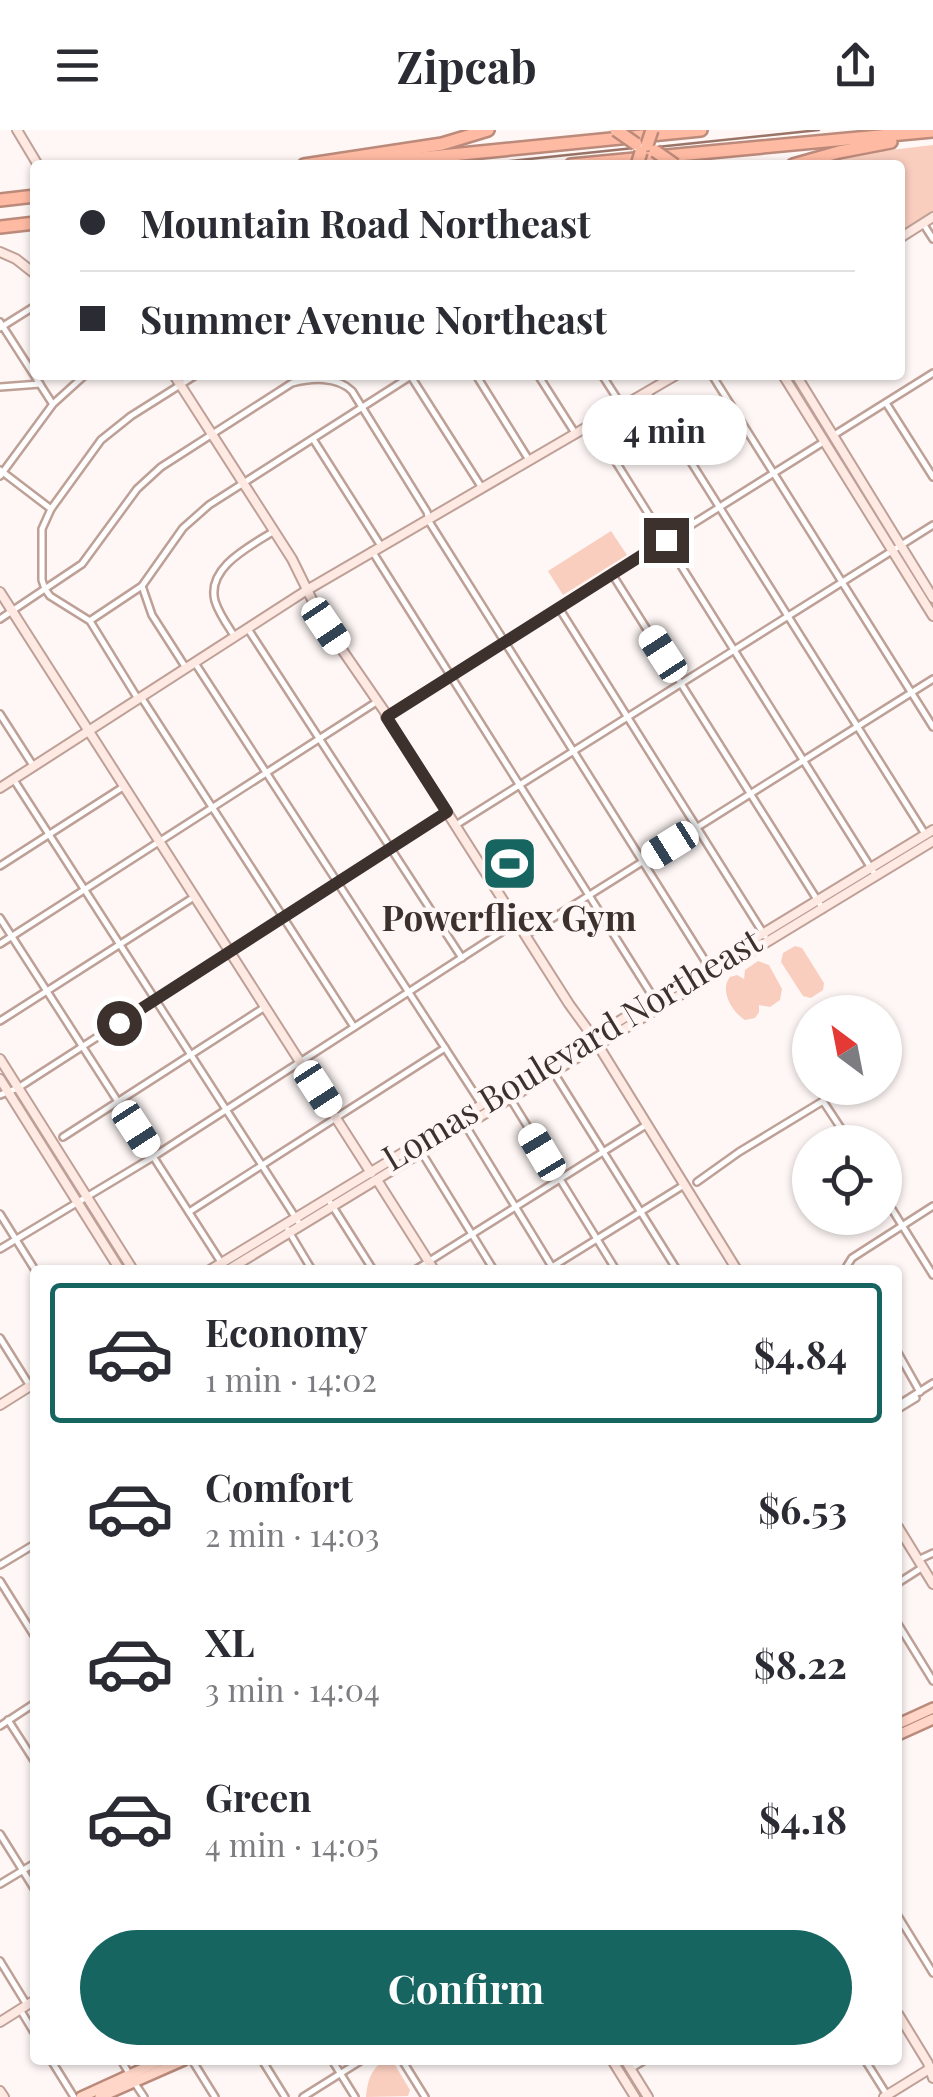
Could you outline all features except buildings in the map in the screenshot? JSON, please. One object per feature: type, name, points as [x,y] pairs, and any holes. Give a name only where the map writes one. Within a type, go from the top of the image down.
[{"type":"highway","points":[[337,160],[442,144],[488,130]]},
{"type":"highway","points":[[629,130],[642,147]]},
{"type":"highway","points":[[642,147],[652,130]]},
{"type":"highway","points":[[393,160],[614,134],[701,130]]},
{"type":"highway","points":[[628,160],[933,133]]},
{"type":"highway","points":[[811,160],[933,133]]},
{"type":"highway","points":[[614,134],[666,160]]},
{"type":"highway","points":[[0,200],[30,197]]},
{"type":"highway","points":[[0,226],[30,223]]},
{"type":"main road","points":[[902,1724],[933,1708]]},
{"type":"main road","points":[[902,1725],[933,1718]]},
{"type":"main road","points":[[100,2097],[154,2065]]},
{"type":"main road","points":[[78,2097],[170,2065]]},
{"type":"street","points":[[17,130],[35,160]]},
{"type":"street","points":[[905,235],[933,218]]},
{"type":"street","points":[[924,224],[933,239]]},
{"type":"street","points":[[0,252],[30,270]]},
{"type":"street","points":[[30,309],[1,325],[30,369]]},
{"type":"street","points":[[386,717],[933,373]]},
{"type":"street","points":[[37,380],[53,404]]},
{"type":"street","points":[[51,509],[1,473],[53,404],[79,380]]},
{"type":"street","points":[[178,380],[292,559],[323,622],[595,1042],[730,1265]]},
{"type":"street","points":[[188,380],[110,431],[51,509],[42,529],[42,580],[50,596],[90,621],[354,1027]]},
{"type":"street","points":[[90,621],[142,586],[183,528],[209,506],[403,380]]},
{"type":"street","points":[[414,380],[482,488]]},
{"type":"street","points":[[479,380],[529,460]]},
{"type":"street","points":[[541,380],[575,434]]},
{"type":"street","points":[[605,380],[622,406]]},
{"type":"street","points":[[0,788],[307,590],[662,380]]},
{"type":"street","points":[[715,380],[933,727]]},
{"type":"street","points":[[786,380],[823,442],[933,598]]},
{"type":"street","points":[[799,380],[933,616]]},
{"type":"street","points":[[0,619],[75,570],[160,466],[292,383],[341,382],[352,391],[711,971]]},
{"type":"street","points":[[0,388],[40,384]]},
{"type":"street","points":[[647,392],[930,837]]},
{"type":"street","points":[[886,402],[933,476]]},
{"type":"street","points":[[592,424],[874,872]]},
{"type":"street","points":[[313,438],[381,546]]},
{"type":"street","points":[[456,825],[933,526]]},
{"type":"street","points":[[235,637],[215,602],[216,582],[231,561],[274,532]]},
{"type":"street","points":[[372,552],[657,1004]]},
{"type":"street","points":[[612,574],[820,904]]},
{"type":"street","points":[[142,586],[152,614],[266,772],[484,1109]]},
{"type":"street","points":[[0,592],[430,1265]]},
{"type":"street","points":[[559,608],[765,938]]},
{"type":"street","points":[[248,629],[462,958]]},
{"type":"street","points":[[526,935],[933,679]]},
{"type":"street","points":[[0,944],[376,702]]},
{"type":"street","points":[[0,714],[34,767]]},
{"type":"street","points":[[14,780],[299,1222]]},
{"type":"street","points":[[0,866],[123,787]]},
{"type":"street","points":[[4,1093],[18,1088],[447,812]]},
{"type":"street","name":"Lomas Boulevard Northeast","points":[[232,1265],[930,837]]},
{"type":"street","points":[[0,1021],[194,898]]},
{"type":"street","points":[[0,918],[223,1265]]},
{"type":"street","points":[[0,1249],[154,1157],[517,922]]},
{"type":"street","points":[[63,1137],[264,1007]]},
{"type":"street","points":[[189,1212],[445,1048]]},
{"type":"street","points":[[0,1059],[130,1265]]},
{"type":"street","points":[[551,1069],[674,1265]]},
{"type":"street","points":[[0,1080],[4,1093],[117,1265]]},
{"type":"street","points":[[508,1095],[613,1265]]},
{"type":"street","points":[[697,1182],[823,1100],[839,1125]]},
{"type":"street","points":[[463,1122],[549,1265]]},
{"type":"street","points":[[432,1265],[472,1234],[646,1125]]},
{"type":"street","points":[[419,1149],[491,1265]]},
{"type":"street","points":[[557,1265],[684,1185]]},
{"type":"street","points":[[331,1203],[370,1265]]},
{"type":"street","points":[[933,1206],[902,1226],[933,1275]]},
{"type":"street","points":[[0,1214],[32,1265]]},
{"type":"street","points":[[287,1229],[309,1265]]},
{"type":"street","points":[[848,1265],[852,1258],[888,1235]]},
{"type":"street","points":[[0,1338],[30,1381]]},
{"type":"street","points":[[902,1360],[920,1392]]},
{"type":"street","points":[[902,1405],[933,1384]]},
{"type":"street","points":[[0,1406],[30,1387]]},
{"type":"street","points":[[902,1534],[933,1584]]},
{"type":"street","points":[[0,1565],[30,1547]]},
{"type":"street","points":[[902,1580],[933,1553]]},
{"type":"street","points":[[0,1580],[30,1629]]},
{"type":"street","points":[[902,1631],[933,1681]]},
{"type":"street","points":[[0,1726],[30,1707]]},
{"type":"street","points":[[8,1720],[30,1754]]},
{"type":"street","points":[[0,1834],[30,1883]]},
{"type":"street","points":[[0,1884],[30,1865]]},
{"type":"street","points":[[902,1923],[933,1973]]},
{"type":"street","points":[[0,1961],[28,2005],[0,2022]]},
{"type":"street","points":[[868,2065],[886,2096],[932,2071],[902,2021]]},
{"type":"street","points":[[55,2065],[78,2097]]},
{"type":"street","points":[[124,2065],[144,2097]]},
{"type":"street","points":[[195,2065],[215,2097]]},
{"type":"street","points":[[265,2065],[284,2097]]},
{"type":"street","points":[[335,2065],[355,2097]]},
{"type":"street","points":[[303,2097],[354,2065]]},
{"type":"street","points":[[405,2065],[425,2097]]},
{"type":"street","points":[[615,2065],[635,2097]]},
{"type":"street","points":[[628,2065],[648,2097]]},
{"type":"street","points":[[630,2069],[637,2065]]},
{"type":"shaded area","points":[[933,145],[933,211],[905,229],[905,160],[837,160]]},
{"type":"shaded area","points":[[611,531],[627,555],[563,595],[548,571]]},
{"type":"shaded area","points":[[795,946],[802,948],[824,983],[823,990],[816,995],[802,995],[781,962],[783,953]]},
{"type":"shaded area","points":[[758,961],[769,965],[782,989],[780,1000],[770,1007],[759,1005],[755,1018],[745,1020],[729,1000],[727,982],[737,975],[744,979],[745,970]]},
{"type":"shaded area","points":[[395,2065],[410,2090],[408,2096],[366,2097],[376,2067]]},
{"type":"waterway","points":[[657,147],[819,130]]},
{"type":"waterway","points":[[519,160],[634,148]]},
{"type":"place","name":"Powerfliex Gym","points":[[509,863]]},
{"type":"route","points":[[119,1023],[447,812],[388,716],[666,540]]}]
